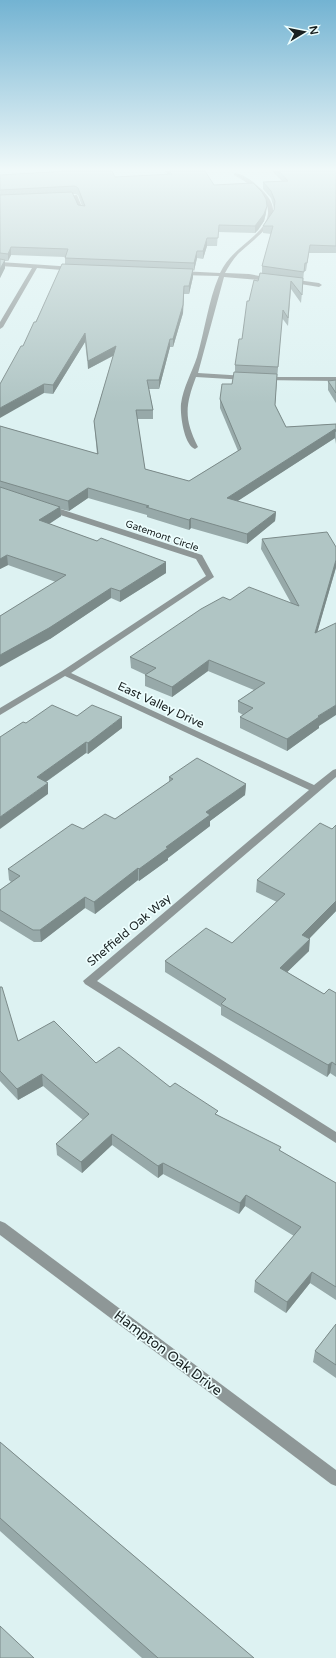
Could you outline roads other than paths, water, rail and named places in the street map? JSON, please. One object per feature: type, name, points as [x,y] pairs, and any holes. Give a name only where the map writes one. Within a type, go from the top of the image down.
[{"type":"street","points":[[195,447],[188,433],[183,415],[185,398],[194,375],[221,275],[232,256],[242,248]]},
{"type":"street","points":[[0,264],[34,268],[81,269]]},
{"type":"street","points":[[0,327],[34,268]]},
{"type":"street","points":[[174,273],[277,279]]},
{"type":"street","points":[[284,280],[319,285]]},
{"type":"street","points":[[194,375],[251,378]]},
{"type":"street","points":[[259,379],[336,379]]},
{"type":"street","name":"Gatemont Circle","points":[[37,505],[199,557],[210,577],[65,673]]},
{"type":"street","points":[[0,712],[65,673]]},
{"type":"street","name":"East Valley Drive","points":[[65,673],[314,789]]},
{"type":"street","name":"Sheffield Oak Way","points":[[336,772],[314,789],[89,981],[336,1138]]},
{"type":"street","name":"Hampton Oak Drive","points":[[0,1227],[336,1479]]}]
